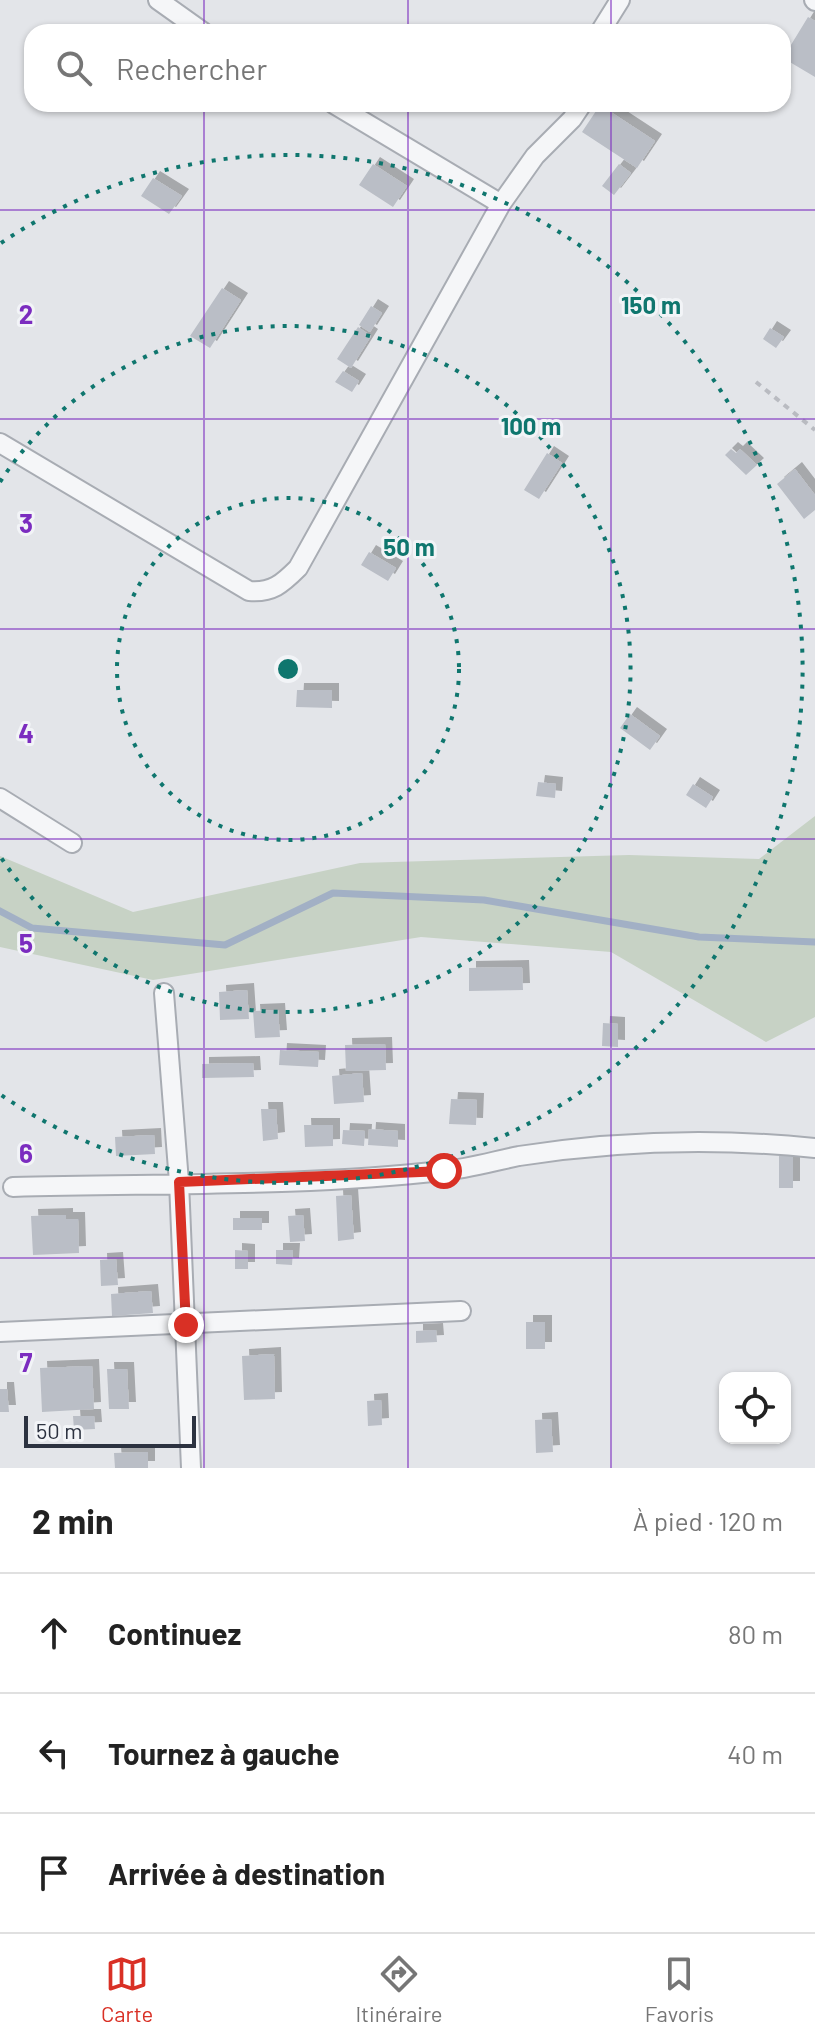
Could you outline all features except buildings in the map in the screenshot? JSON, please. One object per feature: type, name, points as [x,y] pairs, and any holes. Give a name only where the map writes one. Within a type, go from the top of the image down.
[{"type":"street","points":[[158,0],[192,24]]},
{"type":"street","points":[[605,24],[620,0]]},
{"type":"street","points":[[347,112],[501,204]]},
{"type":"street","points":[[0,443],[249,591],[266,592],[280,585],[298,568],[501,204],[535,156],[577,112]]},
{"type":"street","points":[[0,798],[72,843]]},
{"type":"street","points":[[164,993],[179,1182],[191,1468]]},
{"type":"street","points":[[13,1187],[444,1171],[521,1156],[603,1147],[697,1142],[815,1148]]},
{"type":"street","points":[[0,1332],[461,1311]]},
{"type":"path","points":[[756,382],[815,430]]},
{"type":"shaded area","points":[[815,816],[815,1017],[766,1042],[611,952],[421,937],[153,980],[0,947],[0,856],[133,912],[360,863],[629,855],[759,859]]},
{"type":"waterway","points":[[0,911],[32,928],[225,945],[333,893],[484,900],[699,937],[815,942]]},
{"type":"route","points":[[186,1325],[179,1182],[346,1178],[444,1171]]}]
